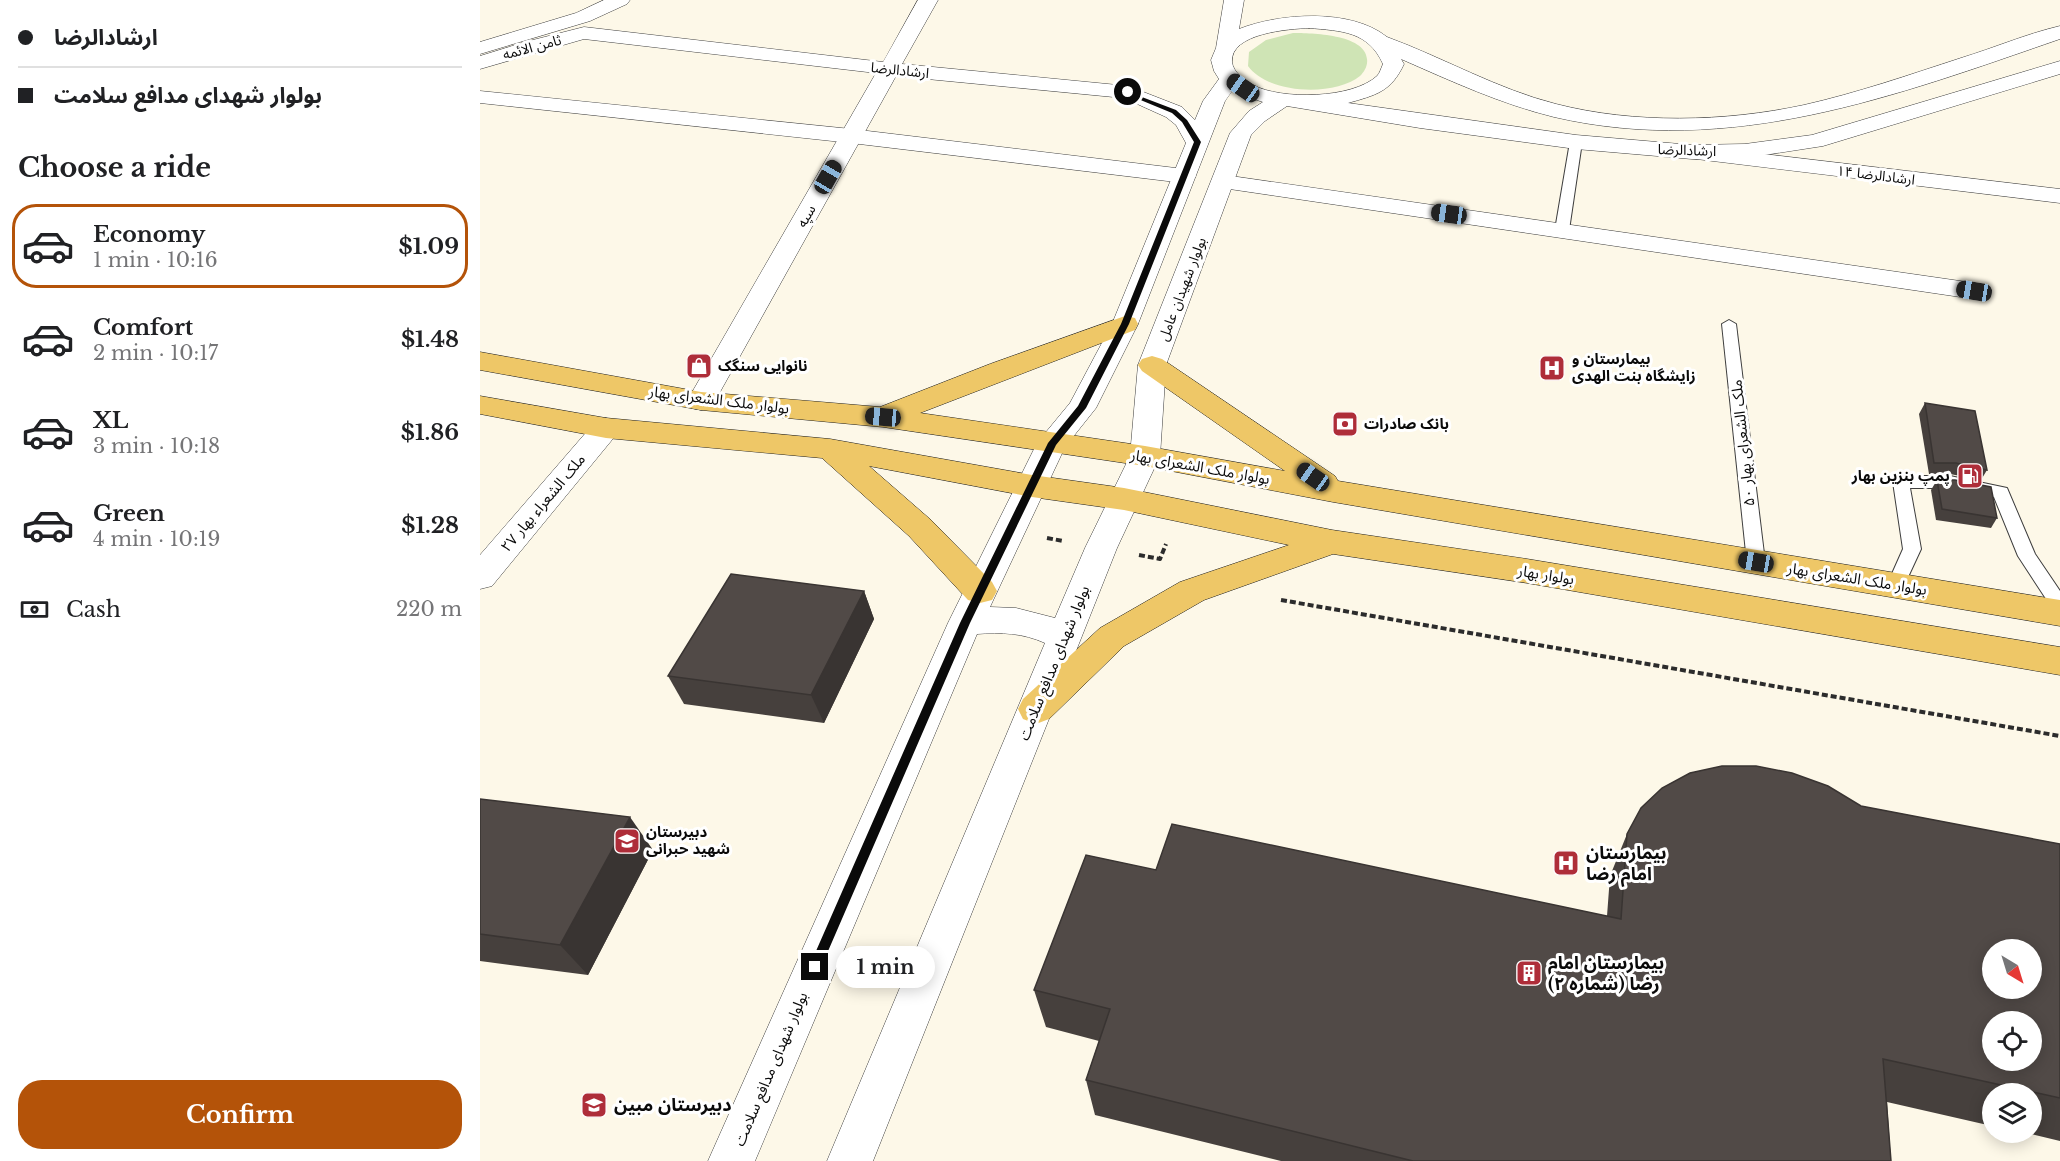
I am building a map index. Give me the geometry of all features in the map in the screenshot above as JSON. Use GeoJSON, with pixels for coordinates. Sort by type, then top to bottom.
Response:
{"type":"FeatureCollection","features":[{"type":"Feature","properties":{"kind":"main road"},"geometry":{"type":"LineString","coordinates":[[883,417],[1000,370],[1125,324]]}},
{"type":"Feature","properties":{"kind":"main road","name":"بولوار ملک الشعرای بهار"},"geometry":{"type":"LineString","coordinates":[[480,361],[701,401],[883,417],[1145,456],[1333,491],[2060,613]]}},
{"type":"Feature","properties":{"kind":"main road"},"geometry":{"type":"LineString","coordinates":[[1152,364],[1333,491]]}},
{"type":"Feature","properties":{"kind":"main road"},"geometry":{"type":"LineString","coordinates":[[480,405],[606,428],[830,449],[1032,486]]}},
{"type":"Feature","properties":{"kind":"main road"},"geometry":{"type":"LineString","coordinates":[[830,449],[920,528],[972,607]]}},
{"type":"Feature","properties":{"kind":"main road","name":"بولوار بهار"},"geometry":{"type":"LineString","coordinates":[[1032,486],[1124,499],[1332,542],[1527,571],[2060,661]]}},
{"type":"Feature","properties":{"kind":"main road"},"geometry":{"type":"LineString","coordinates":[[1036,709],[1112,637],[1192,591],[1332,542]]}},
{"type":"Feature","properties":{"kind":"street"},"geometry":{"type":"LineString","coordinates":[[480,48],[584,25],[620,0]]}},
{"type":"Feature","properties":{"kind":"street","name":"سپه"},"geometry":{"type":"LineString","coordinates":[[701,401],[928,0]]}},
{"type":"Feature","properties":{"kind":"street"},"geometry":{"type":"LineString","coordinates":[[1032,486],[1052,443],[1082,408],[1125,324],[1214,101],[1230,79],[1223,69],[1221,59],[1226,48],[1234,0]]}},
{"type":"Feature","properties":{"kind":"street","name":"ارشادالرضا"},"geometry":{"type":"LineString","coordinates":[[1338,7],[1375,38],[1475,84],[1531,103],[1582,116],[1672,124],[1719,122],[1790,114],[1958,67],[2060,32]]}},
{"type":"Feature","properties":{"kind":"street"},"geometry":{"type":"LineString","coordinates":[[1226,48],[1235,39],[1250,32],[1288,23],[1330,23],[1375,38],[1390,51],[1394,62],[1391,72],[1383,82],[1350,97],[1294,101]]}},
{"type":"Feature","properties":{"kind":"street","name":"ثامن الائمه"},"geometry":{"type":"LineString","coordinates":[[480,63],[532,46],[584,25]]}},
{"type":"Feature","properties":{"kind":"street","name":"ارشادالرضا"},"geometry":{"type":"LineString","coordinates":[[584,25],[891,69],[1128,92],[1174,112],[1185,121],[1197,142]]}},
{"type":"Feature","properties":{"kind":"street","name":"ارشادالرضا"},"geometry":{"type":"LineString","coordinates":[[1230,79],[1243,88],[1294,101],[1420,121],[1576,142],[1692,152],[1745,151],[1815,141],[2020,81],[2060,67]]}},
{"type":"Feature","properties":{"kind":"street"},"geometry":{"type":"LineString","coordinates":[[2020,81],[2060,85]]}},
{"type":"Feature","properties":{"kind":"street"},"geometry":{"type":"LineString","coordinates":[[480,97],[851,136],[1184,176]]}},
{"type":"Feature","properties":{"kind":"street","name":"بولوار شهیدان عامل"},"geometry":{"type":"LineString","coordinates":[[1124,499],[1145,456],[1152,364],[1241,133],[1257,117],[1294,101]]}},
{"type":"Feature","properties":{"kind":"street","name":"ارشادالرضا ۱۴"},"geometry":{"type":"LineString","coordinates":[[1692,152],[2060,196]]}},
{"type":"Feature","properties":{"kind":"street"},"geometry":{"type":"LineString","coordinates":[[1224,182],[1974,291]]}},
{"type":"Feature","properties":{"kind":"street","name":"ملک الشعراء بهار ۲۷"},"geometry":{"type":"LineString","coordinates":[[480,577],[606,428]]}},
{"type":"Feature","properties":{"kind":"street","name":"بولوار شهدای مدافع سلامت"},"geometry":{"type":"LineString","coordinates":[[731,1161],[972,607],[1032,486]]}},
{"type":"Feature","properties":{"kind":"street","name":"بولوار شهدای مدافع سلامت"},"geometry":{"type":"LineString","coordinates":[[850,1161],[1124,499]]}},
{"type":"Feature","properties":{"kind":"street"},"geometry":{"type":"LineString","coordinates":[[972,607],[1007,618],[1028,621],[1065,637]]}},
{"type":"Feature","properties":{"kind":"lane"},"geometry":{"type":"LineString","coordinates":[[1562,230],[1576,142]]}},
{"type":"Feature","properties":{"kind":"lane","name":"ملک الشعرای بهار ۵۰"},"geometry":{"type":"LineString","coordinates":[[1729,324],[1756,562]]}},
{"type":"Feature","properties":{"kind":"lane"},"geometry":{"type":"LineString","coordinates":[[1896,585],[1912,549],[1901,482],[1950,482],[2001,492],[2027,556],[2060,606]]}},
{"type":"Feature","properties":{"kind":"path"},"geometry":{"type":"LineString","coordinates":[[1279,600],[2060,736]]}},
{"type":"Feature","properties":{"kind":"green space"},"geometry":{"type":"Polygon","coordinates":[[[1293,33],[1336,37],[1357,44],[1364,51],[1367,59],[1365,69],[1360,76],[1349,83],[1334,87],[1302,89],[1270,82],[1257,75],[1248,66],[1249,52],[1266,40],[1293,33]]]}},
{"type":"Feature","properties":{"kind":"building"},"geometry":{"type":"Polygon","coordinates":[[[1925,403],[1975,411],[1987,470],[1956,463],[1934,463],[1925,403]]]}},
{"type":"Feature","properties":{"kind":"building"},"geometry":{"type":"Polygon","coordinates":[[[1937,480],[1955,480],[1991,487],[1997,518],[1942,509],[1937,480]]]}},
{"type":"Feature","properties":{"kind":"building"},"geometry":{"type":"Polygon","coordinates":[[[731,574],[864,591],[811,695],[668,676],[731,574]]]}},
{"type":"Feature","properties":{"kind":"building","name":"بیمارستان امام رضا"},"geometry":{"type":"Polygon","coordinates":[[[1722,766],[1756,766],[1792,773],[1828,786],[1861,806],[2060,844],[2060,1098],[2042,1094],[2042,1083],[1992,1083],[1883,1059],[1891,1161],[1413,1161],[1086,1080],[1110,1009],[1034,990],[1086,855],[1156,870],[1172,824],[1621,919],[1627,834],[1641,808],[1662,788],[1690,773],[1722,766]]]}},
{"type":"Feature","properties":{"kind":"building"},"geometry":{"type":"Polygon","coordinates":[[[480,799],[630,817],[560,945],[480,934],[480,799]]]}},
{"type":"Feature","properties":{"kind":"place","name":"نانوایی سنگک"},"geometry":{"type":"Point","coordinates":[699,366]}},
{"type":"Feature","properties":{"kind":"place","name":"بیمارستان و زایشگاه بنت الهدی"},"geometry":{"type":"Point","coordinates":[1552,368]}},
{"type":"Feature","properties":{"kind":"place","name":"بانک صادرات"},"geometry":{"type":"Point","coordinates":[1345,424]}},
{"type":"Feature","properties":{"kind":"place","name":"پمپ بنزین بهار"},"geometry":{"type":"Point","coordinates":[1970,476]}},
{"type":"Feature","properties":{"kind":"place","name":"دبیرستان شهید حبرانی"},"geometry":{"type":"Point","coordinates":[627,841]}},
{"type":"Feature","properties":{"kind":"place","name":"بیمارستان امام رضا"},"geometry":{"type":"Point","coordinates":[1566,863]}},
{"type":"Feature","properties":{"kind":"place","name":"بیمارستان امام رضا (شماره ۲)"},"geometry":{"type":"Point","coordinates":[1529,973]}},
{"type":"Feature","properties":{"kind":"place","name":"دبیرستان مبین"},"geometry":{"type":"Point","coordinates":[594,1105]}},
{"type":"Feature","properties":{"kind":"route"},"geometry":{"type":"LineString","coordinates":[[815,967],[965,623],[1052,443],[1082,408],[1125,324],[1197,142],[1185,121],[1174,112],[1128,92]]}}]}
